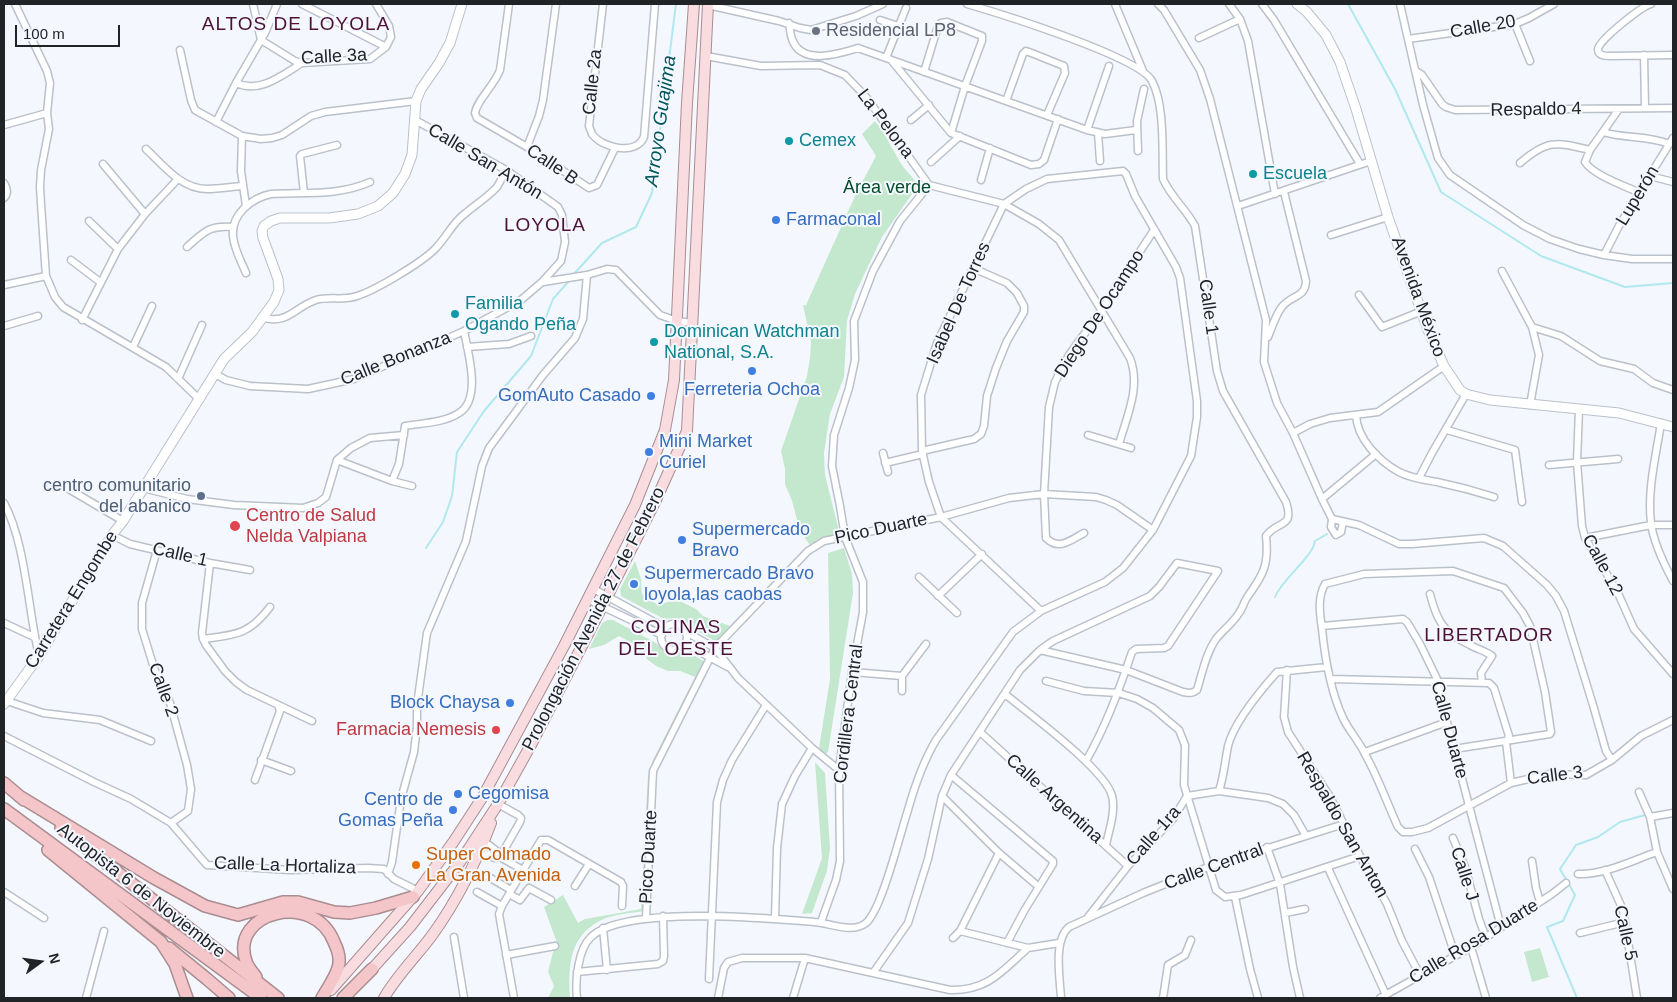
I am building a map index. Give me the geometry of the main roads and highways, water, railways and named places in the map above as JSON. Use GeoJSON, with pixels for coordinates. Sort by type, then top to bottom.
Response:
{"type":"FeatureCollection","features":[{"type":"Feature","properties":{"kind":"highway","name":"Autopista 6 de Noviembre"},"geometry":{"type":"LineString","coordinates":[[4,783],[262,993]]}},
{"type":"Feature","properties":{"kind":"highway"},"geometry":{"type":"LineString","coordinates":[[20,796],[154,878],[205,906],[238,915],[283,902],[298,902],[334,912],[350,912],[376,908],[416,894]]}},
{"type":"Feature","properties":{"kind":"highway","name":"Autopista 6 de Noviembre"},"geometry":{"type":"LineString","coordinates":[[4,809],[262,993],[278,998]]}},
{"type":"Feature","properties":{"kind":"highway"},"geometry":{"type":"LineString","coordinates":[[4,814],[229,998]]}},
{"type":"Feature","properties":{"kind":"highway"},"geometry":{"type":"LineString","coordinates":[[262,993],[246,963],[244,951],[246,938],[253,925],[275,914],[288,911],[303,913],[315,919],[333,937],[338,951],[339,966],[322,998]]}},
{"type":"Feature","properties":{"kind":"highway"},"geometry":{"type":"LineString","coordinates":[[161,942],[175,964],[187,998]]}},
{"type":"Feature","properties":{"kind":"highway"},"geometry":{"type":"LineString","coordinates":[[349,998],[372,969]]}},
{"type":"Feature","properties":{"kind":"highway","name":"Prolongación Avenida 27 de Febrero"},"geometry":{"type":"LineString","coordinates":[[343,998],[372,969]]}},
{"type":"Feature","properties":{"kind":"main road","name":"Prolongación Avenida 27 de Febrero"},"geometry":{"type":"LineString","coordinates":[[322,998],[416,894],[482,798],[535,702],[635,505],[665,430],[674,380],[687,103],[694,4]]}},
{"type":"Feature","properties":{"kind":"main road","name":"Prolongación Avenida 27 de Febrero"},"geometry":{"type":"LineString","coordinates":[[372,969],[427,906],[460,862],[498,804],[532,743],[602,607],[687,431],[708,4]]}},
{"type":"Feature","properties":{"kind":"main road"},"geometry":{"type":"LineString","coordinates":[[687,103],[702,104]]}},
{"type":"Feature","properties":{"kind":"main road"},"geometry":{"type":"LineString","coordinates":[[384,998],[433,934],[452,904],[479,851],[498,804]]}},
{"type":"Feature","properties":{"kind":"waterway","name":"Arroyo Guajima"},"geometry":{"type":"LineString","coordinates":[[573,275],[602,243],[636,227],[652,193],[676,4]]}},
{"type":"Feature","properties":{"kind":"waterway"},"geometry":{"type":"LineString","coordinates":[[1348,4],[1395,89],[1441,192],[1541,256],[1625,287],[1673,283]]}},
{"type":"Feature","properties":{"kind":"waterway","name":"Arroyo Guajima"},"geometry":{"type":"LineString","coordinates":[[426,548],[443,522],[452,496],[457,452],[484,411],[531,356],[553,299],[569,281]]}},
{"type":"Feature","properties":{"kind":"waterway"},"geometry":{"type":"LineString","coordinates":[[1275,597],[1284,583],[1309,554],[1315,541],[1327,534]]}},
{"type":"Feature","properties":{"kind":"waterway"},"geometry":{"type":"LineString","coordinates":[[1577,998],[1547,927],[1563,921],[1575,895],[1560,869],[1576,845],[1598,837],[1620,822],[1645,815]]}},
{"type":"Feature","properties":{"kind":"place","name":"Residencial LP8"},"geometry":{"type":"Point","coordinates":[816,31]}},
{"type":"Feature","properties":{"kind":"place","name":"Cemex"},"geometry":{"type":"Point","coordinates":[789,141]}},
{"type":"Feature","properties":{"kind":"place","name":"Escuela"},"geometry":{"type":"Point","coordinates":[1253,174]}},
{"type":"Feature","properties":{"kind":"place","name":"Farmaconal"},"geometry":{"type":"Point","coordinates":[776,220]}},
{"type":"Feature","properties":{"kind":"place","name":"Familia Ogando Peña"},"geometry":{"type":"Point","coordinates":[455,314]}},
{"type":"Feature","properties":{"kind":"place","name":"Dominican Watchman National, S.A."},"geometry":{"type":"Point","coordinates":[654,342]}},
{"type":"Feature","properties":{"kind":"place","name":"Ferreteria Ochoa"},"geometry":{"type":"Point","coordinates":[752,371]}},
{"type":"Feature","properties":{"kind":"place","name":"GomAuto Casado"},"geometry":{"type":"Point","coordinates":[651,396]}},
{"type":"Feature","properties":{"kind":"place","name":"Mini Market Curiel"},"geometry":{"type":"Point","coordinates":[649,452]}},
{"type":"Feature","properties":{"kind":"place","name":"centro comunitario del abanico"},"geometry":{"type":"Point","coordinates":[201,496]}},
{"type":"Feature","properties":{"kind":"place","name":"Centro de Salud Nelda Valpiana"},"geometry":{"type":"Point","coordinates":[235,526]}},
{"type":"Feature","properties":{"kind":"place","name":"Supermercado Bravo"},"geometry":{"type":"Point","coordinates":[682,540]}},
{"type":"Feature","properties":{"kind":"place","name":"Supermercado Bravo loyola,las caobas"},"geometry":{"type":"Point","coordinates":[634,584]}},
{"type":"Feature","properties":{"kind":"place","name":"Block Chaysa"},"geometry":{"type":"Point","coordinates":[510,703]}},
{"type":"Feature","properties":{"kind":"place","name":"Farmacia Nemesis"},"geometry":{"type":"Point","coordinates":[496,730]}},
{"type":"Feature","properties":{"kind":"place","name":"Cegomisa"},"geometry":{"type":"Point","coordinates":[458,794]}},
{"type":"Feature","properties":{"kind":"place","name":"Centro de Gomas Peña"},"geometry":{"type":"Point","coordinates":[453,810]}},
{"type":"Feature","properties":{"kind":"place","name":"Super Colmado La Gran Avenida"},"geometry":{"type":"Point","coordinates":[416,865]}},
{"type":"Feature","properties":{"kind":"district","name":"ALTOS DE LOYOLA"},"geometry":{"type":"Point","coordinates":[296,25]}},
{"type":"Feature","properties":{"kind":"district","name":"LOYOLA"},"geometry":{"type":"Point","coordinates":[545,226]}},
{"type":"Feature","properties":{"kind":"district","name":"LIBERTADOR"},"geometry":{"type":"Point","coordinates":[1489,636]}},
{"type":"Feature","properties":{"kind":"district","name":"COLINAS DEL OESTE"},"geometry":{"type":"Point","coordinates":[676,639]}},
{"type":"Feature","properties":{"kind":"park label","name":"Área verde"},"geometry":{"type":"Point","coordinates":[887,188]}}]}
